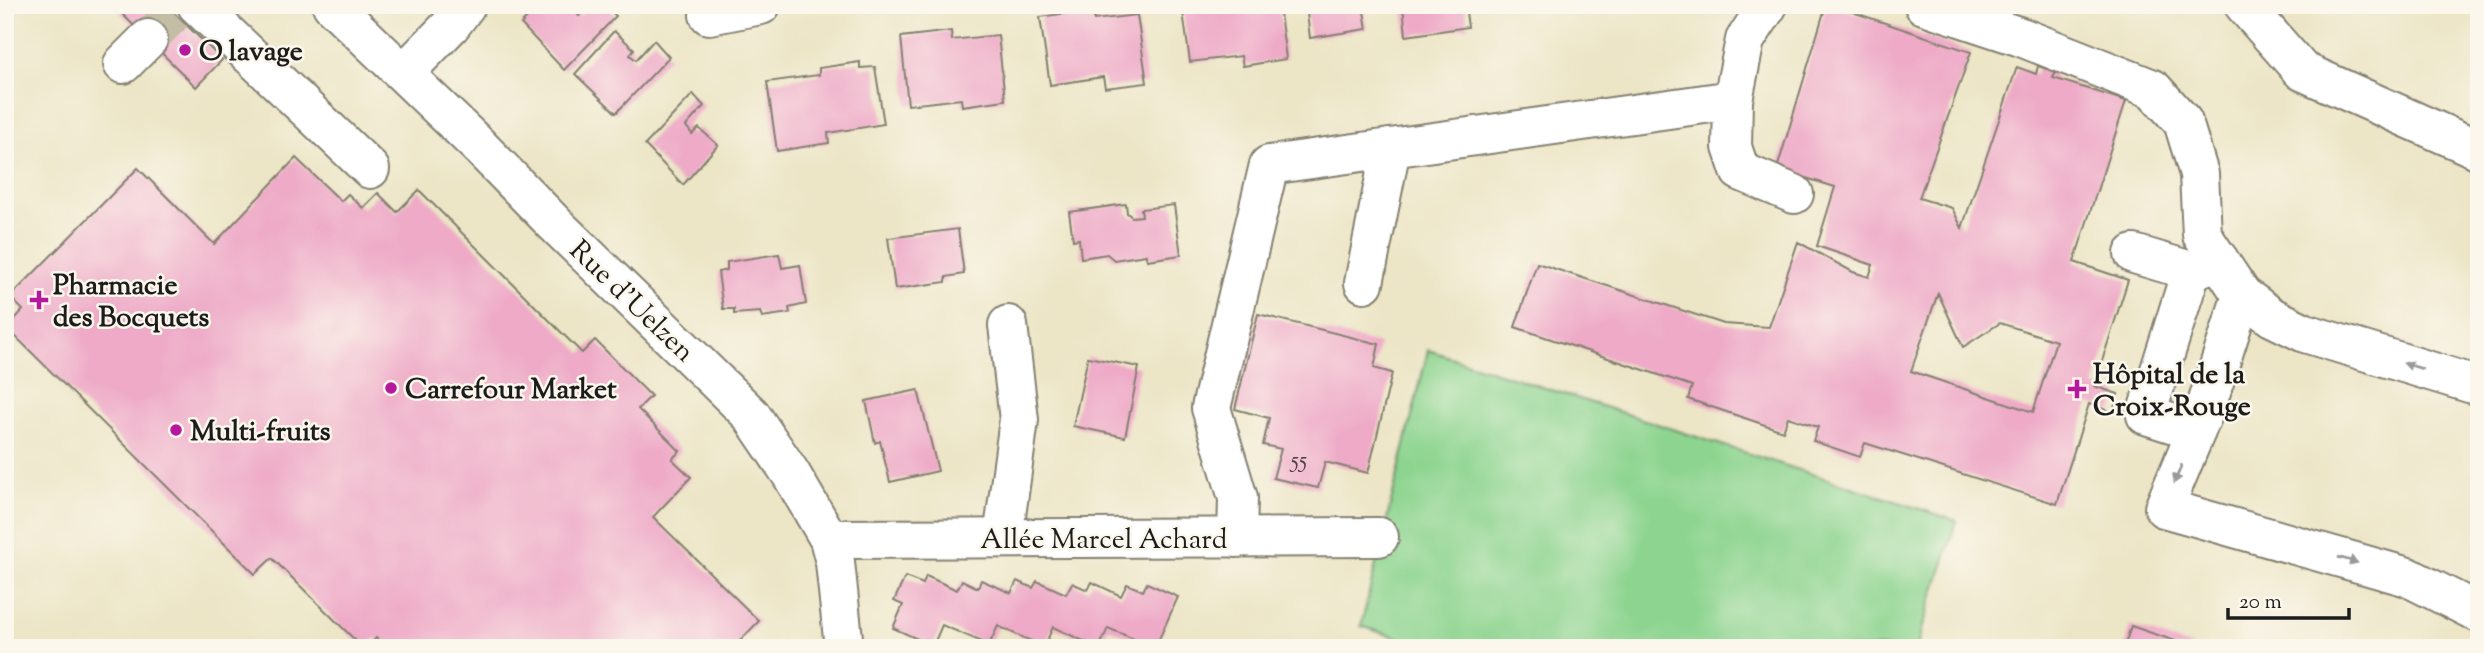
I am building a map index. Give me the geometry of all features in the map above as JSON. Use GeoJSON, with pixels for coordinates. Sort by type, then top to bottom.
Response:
{"type":"FeatureCollection","features":[{"type":"Feature","properties":{"kind":"street","name":"Rue d'Uelzen"},"geometry":{"type":"LineString","coordinates":[[332,5],[751,415],[791,474],[829,539],[835,562],[844,648]]}},
{"type":"Feature","properties":{"kind":"street"},"geometry":{"type":"LineString","coordinates":[[404,73],[452,25],[466,5]]}},
{"type":"Feature","properties":{"kind":"street"},"geometry":{"type":"LineString","coordinates":[[709,15],[761,5]]}},
{"type":"Feature","properties":{"kind":"street"},"geometry":{"type":"LineString","coordinates":[[1768,5],[1745,40],[1733,100],[1732,147],[1740,171],[1794,194]]}},
{"type":"Feature","properties":{"kind":"street"},"geometry":{"type":"LineString","coordinates":[[1924,5],[2021,37],[2153,89],[2183,122],[2200,174],[2205,266],[2146,415],[2196,431]]}},
{"type":"Feature","properties":{"kind":"street"},"geometry":{"type":"LineString","coordinates":[[2245,5],[2302,71],[2479,150]]}},
{"type":"Feature","properties":{"kind":"street"},"geometry":{"type":"LineString","coordinates":[[165,25],[370,169]]}},
{"type":"Feature","properties":{"kind":"street"},"geometry":{"type":"LineString","coordinates":[[1237,538],[1238,498],[1212,408],[1269,165],[1733,100]]}},
{"type":"Feature","properties":{"kind":"street"},"geometry":{"type":"LineString","coordinates":[[1364,283],[1391,148]]}},
{"type":"Feature","properties":{"kind":"street"},"geometry":{"type":"LineString","coordinates":[[2134,254],[2205,266],[2272,317],[2305,333],[2479,386]]}},
{"type":"Feature","properties":{"kind":"street"},"geometry":{"type":"LineString","coordinates":[[2242,295],[2196,431],[2164,508],[2408,577],[2479,613]]}},
{"type":"Feature","properties":{"kind":"street"},"geometry":{"type":"LineString","coordinates":[[1003,538],[1019,420],[1009,325]]}},
{"type":"Feature","properties":{"kind":"street","name":"Allée Marcel Achard"},"geometry":{"type":"LineString","coordinates":[[829,539],[1379,537]]}},
{"type":"Feature","properties":{"kind":"green space"},"geometry":{"type":"Polygon","coordinates":[[[1428,350],[1957,521],[1916,648],[1429,648],[1361,626],[1428,350]]]}},
{"type":"Feature","properties":{"kind":"building","name":"O lavage"},"geometry":{"type":"Polygon","coordinates":[[[113,5],[166,5],[222,60],[196,87],[113,5]]]}},
{"type":"Feature","properties":{"kind":"building"},"geometry":{"type":"Polygon","coordinates":[[[520,5],[575,5],[574,9],[579,16],[590,5],[605,5],[616,16],[564,70],[521,24],[530,15],[520,5]]]}},
{"type":"Feature","properties":{"kind":"building"},"geometry":{"type":"Polygon","coordinates":[[[1182,5],[1279,5],[1286,59],[1243,66],[1241,56],[1190,62],[1182,5]]]}},
{"type":"Feature","properties":{"kind":"building"},"geometry":{"type":"Polygon","coordinates":[[[1306,5],[1363,5],[1367,29],[1310,38],[1306,5]]]}},
{"type":"Feature","properties":{"kind":"building"},"geometry":{"type":"Polygon","coordinates":[[[1403,5],[1465,5],[1468,27],[1406,36],[1403,5]]]}},
{"type":"Feature","properties":{"kind":"building"},"geometry":{"type":"Polygon","coordinates":[[[1826,5],[1971,52],[1919,198],[1952,208],[1962,228],[2017,67],[2036,74],[2038,66],[2056,72],[2053,78],[2126,101],[2074,262],[2128,280],[2094,386],[2118,394],[2113,412],[2089,404],[2057,504],[1865,443],[1860,457],[1813,441],[1818,427],[1788,417],[1783,431],[1688,399],[1692,386],[1515,327],[1537,263],[1724,324],[1769,327],[1798,242],[1853,272],[1869,277],[1873,265],[1817,246],[1835,187],[1777,169],[1826,5]],[[1938,293],[1911,371],[2033,412],[2056,341],[2000,323],[1963,347],[1938,293]]]}},
{"type":"Feature","properties":{"kind":"building"},"geometry":{"type":"Polygon","coordinates":[[[1094,9],[1094,20],[1137,15],[1147,83],[1105,88],[1103,77],[1050,85],[1040,17],[1094,9]]]}},
{"type":"Feature","properties":{"kind":"building"},"geometry":{"type":"Polygon","coordinates":[[[614,31],[634,49],[630,55],[636,60],[654,40],[669,57],[616,113],[575,74],[614,31]]]}},
{"type":"Feature","properties":{"kind":"building"},"geometry":{"type":"Polygon","coordinates":[[[951,31],[952,40],[998,35],[1005,100],[962,106],[961,99],[908,105],[901,37],[951,31]]]}},
{"type":"Feature","properties":{"kind":"building"},"geometry":{"type":"Polygon","coordinates":[[[860,62],[860,68],[875,67],[884,124],[828,133],[829,143],[777,151],[767,82],[819,75],[819,68],[860,62]]]}},
{"type":"Feature","properties":{"kind":"building"},"geometry":{"type":"Polygon","coordinates":[[[693,94],[704,106],[686,126],[692,134],[699,128],[718,145],[683,185],[645,145],[693,94]]]}},
{"type":"Feature","properties":{"kind":"building","name":"Carrefour Market"},"geometry":{"type":"Polygon","coordinates":[[[296,158],[341,201],[348,194],[363,208],[378,193],[397,212],[419,190],[582,353],[595,340],[651,396],[638,409],[680,451],[672,459],[691,477],[653,517],[759,621],[733,648],[386,648],[376,638],[367,648],[363,648],[272,558],[255,574],[7,328],[23,310],[10,297],[138,168],[214,244],[296,158]]]}},
{"type":"Feature","properties":{"kind":"building"},"geometry":{"type":"Polygon","coordinates":[[[1126,204],[1127,213],[1132,217],[1142,216],[1141,209],[1174,205],[1181,255],[1147,260],[1146,255],[1114,260],[1107,254],[1081,258],[1079,239],[1073,240],[1069,212],[1126,204]]]}},
{"type":"Feature","properties":{"kind":"building"},"geometry":{"type":"Polygon","coordinates":[[[958,229],[964,274],[946,277],[946,282],[895,289],[888,238],[958,229]]]}},
{"type":"Feature","properties":{"kind":"building"},"geometry":{"type":"Polygon","coordinates":[[[779,254],[782,268],[800,265],[806,304],[789,308],[790,313],[762,317],[760,312],[734,314],[734,309],[723,309],[718,272],[727,270],[727,262],[779,254]]]}},
{"type":"Feature","properties":{"kind":"building"},"geometry":{"type":"Polygon","coordinates":[[[1258,314],[1379,344],[1374,368],[1392,373],[1368,473],[1325,462],[1318,488],[1273,478],[1281,449],[1263,445],[1269,418],[1235,409],[1258,314]]]}},
{"type":"Feature","properties":{"kind":"building"},"geometry":{"type":"Polygon","coordinates":[[[1088,357],[1139,367],[1125,437],[1073,426],[1088,357]]]}},
{"type":"Feature","properties":{"kind":"building"},"geometry":{"type":"Polygon","coordinates":[[[918,390],[938,471],[890,482],[880,441],[875,443],[866,401],[918,390]]]}},
{"type":"Feature","properties":{"kind":"building"},"geometry":{"type":"Polygon","coordinates":[[[926,576],[957,590],[962,580],[978,588],[981,580],[1011,593],[1017,581],[1033,588],[1037,581],[1066,594],[1072,583],[1088,590],[1092,582],[1121,596],[1127,584],[1143,591],[1147,583],[1178,597],[1155,648],[1108,628],[1099,648],[1053,627],[1044,647],[998,626],[989,645],[942,625],[933,646],[893,628],[903,605],[894,601],[905,577],[923,584],[926,576]]]}},
{"type":"Feature","properties":{"kind":"building"},"geometry":{"type":"Polygon","coordinates":[[[2131,626],[2193,647],[2193,648],[2124,648],[2131,626]]]}},
{"type":"Feature","properties":{"kind":"tunnel"},"geometry":{"type":"LineString","coordinates":[[148,39],[174,13]]}},
{"type":"Feature","properties":{"kind":"place","name":"O lavage"},"geometry":{"type":"Point","coordinates":[185,50]}},
{"type":"Feature","properties":{"kind":"place","name":"Pharmacie des Bocquets"},"geometry":{"type":"Point","coordinates":[39,300]}},
{"type":"Feature","properties":{"kind":"place","name":"Carrefour Market"},"geometry":{"type":"Point","coordinates":[391,388]}},
{"type":"Feature","properties":{"kind":"place","name":"Hôpital de la Croix-Rouge"},"geometry":{"type":"Point","coordinates":[2077,389]}},
{"type":"Feature","properties":{"kind":"place","name":"Multi-fruits"},"geometry":{"type":"Point","coordinates":[176,430]}}]}
